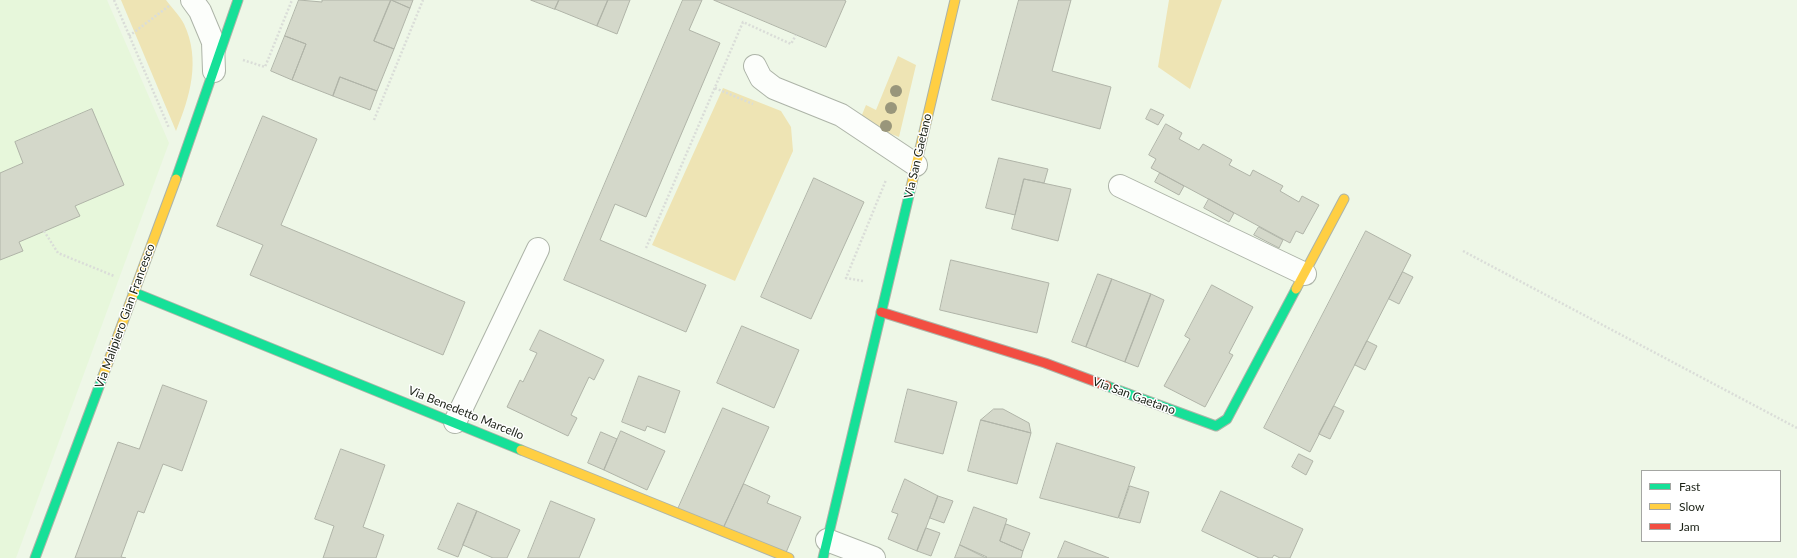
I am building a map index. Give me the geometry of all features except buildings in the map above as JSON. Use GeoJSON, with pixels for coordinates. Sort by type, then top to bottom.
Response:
{"type":"FeatureCollection","features":[{"type":"Feature","properties":{"kind":"street","name":"Via Malipiero Gian Francesco"},"geometry":{"type":"LineString","coordinates":[[35,558],[183,161],[214,74],[238,0]]}},
{"type":"Feature","properties":{"kind":"street","name":"Via San Gaetano"},"geometry":{"type":"LineString","coordinates":[[825,549],[955,0]]}},
{"type":"Feature","properties":{"kind":"street","name":"Via Malipiero Gian Francesco"},"geometry":{"type":"LineString","coordinates":[[181,2],[200,11],[213,42],[214,74]]}},
{"type":"Feature","properties":{"kind":"street"},"geometry":{"type":"LineString","coordinates":[[755,66],[761,78],[774,88],[841,115],[869,132],[916,165]]}},
{"type":"Feature","properties":{"kind":"street"},"geometry":{"type":"LineString","coordinates":[[1120,186],[1306,274]]}},
{"type":"Feature","properties":{"kind":"street","name":"Via San Gaetano"},"geometry":{"type":"LineString","coordinates":[[882,312],[1045,363],[1216,426],[1227,419],[1306,274],[1344,199]]}},
{"type":"Feature","properties":{"kind":"street"},"geometry":{"type":"LineString","coordinates":[[455,422],[538,249]]}},
{"type":"Feature","properties":{"kind":"street","name":"Via Benedetto Marcello"},"geometry":{"type":"LineString","coordinates":[[133,292],[789,558]]}},
{"type":"Feature","properties":{"kind":"street"},"geometry":{"type":"LineString","coordinates":[[825,549],[874,558]]}},
{"type":"Feature","properties":{"kind":"path"},"geometry":{"type":"LineString","coordinates":[[114,0],[183,161]]}},
{"type":"Feature","properties":{"kind":"path"},"geometry":{"type":"LineString","coordinates":[[237,58],[265,67],[292,0]]}},
{"type":"Feature","properties":{"kind":"path"},"geometry":{"type":"LineString","coordinates":[[374,120],[423,0]]}},
{"type":"Feature","properties":{"kind":"path"},"geometry":{"type":"LineString","coordinates":[[129,36],[181,2]]}},
{"type":"Feature","properties":{"kind":"path"},"geometry":{"type":"LineString","coordinates":[[646,248],[743,22],[791,44],[796,35]]}},
{"type":"Feature","properties":{"kind":"path"},"geometry":{"type":"LineString","coordinates":[[866,282],[846,278],[888,174]]}},
{"type":"Feature","properties":{"kind":"path"},"geometry":{"type":"LineString","coordinates":[[44,231],[58,253],[119,278]]}},
{"type":"Feature","properties":{"kind":"path"},"geometry":{"type":"LineString","coordinates":[[1462,251],[1797,428]]}},
{"type":"Feature","properties":{"kind":"shaded area"},"geometry":{"type":"Polygon","coordinates":[[[0,0],[107,0],[169,143],[16,558],[0,558],[0,0]]]}},
{"type":"Feature","properties":{"kind":"shaded area"},"geometry":{"type":"Polygon","coordinates":[[[121,0],[166,0],[184,24],[192,51],[193,65],[192,78],[186,105],[176,131],[121,0]]]}},
{"type":"Feature","properties":{"kind":"shaded area"},"geometry":{"type":"Polygon","coordinates":[[[1169,0],[1222,0],[1190,89],[1158,67],[1169,0]]]}},
{"type":"Feature","properties":{"kind":"shaded area"},"geometry":{"type":"Polygon","coordinates":[[[898,56],[916,65],[899,137],[859,122],[866,105],[876,110],[898,56]]]}},
{"type":"Feature","properties":{"kind":"shaded area"},"geometry":{"type":"Polygon","coordinates":[[[723,88],[781,111],[791,127],[793,151],[735,281],[652,245],[723,88]]]}},
{"type":"Feature","properties":{"kind":"traffic: fast"},"geometry":{"type":"LineString","coordinates":[[176,179],[238,0]]}},
{"type":"Feature","properties":{"kind":"traffic: fast"},"geometry":{"type":"LineString","coordinates":[[823,558],[911,187]]}},
{"type":"Feature","properties":{"kind":"traffic: fast"},"geometry":{"type":"LineString","coordinates":[[1107,386],[1216,426],[1227,419],[1296,289]]}},
{"type":"Feature","properties":{"kind":"traffic: fast"},"geometry":{"type":"LineString","coordinates":[[133,292],[521,450]]}},
{"type":"Feature","properties":{"kind":"traffic: fast"},"geometry":{"type":"LineString","coordinates":[[35,558],[103,376]]}},
{"type":"Feature","properties":{"kind":"traffic: slow"},"geometry":{"type":"LineString","coordinates":[[911,187],[955,0]]}},
{"type":"Feature","properties":{"kind":"traffic: slow"},"geometry":{"type":"LineString","coordinates":[[103,376],[176,179]]}},
{"type":"Feature","properties":{"kind":"traffic: slow"},"geometry":{"type":"LineString","coordinates":[[1296,289],[1344,199]]}},
{"type":"Feature","properties":{"kind":"traffic: slow"},"geometry":{"type":"LineString","coordinates":[[521,450],[789,558]]}},
{"type":"Feature","properties":{"kind":"traffic: jam"},"geometry":{"type":"LineString","coordinates":[[881,312],[1045,363],[1107,386]]}}]}
